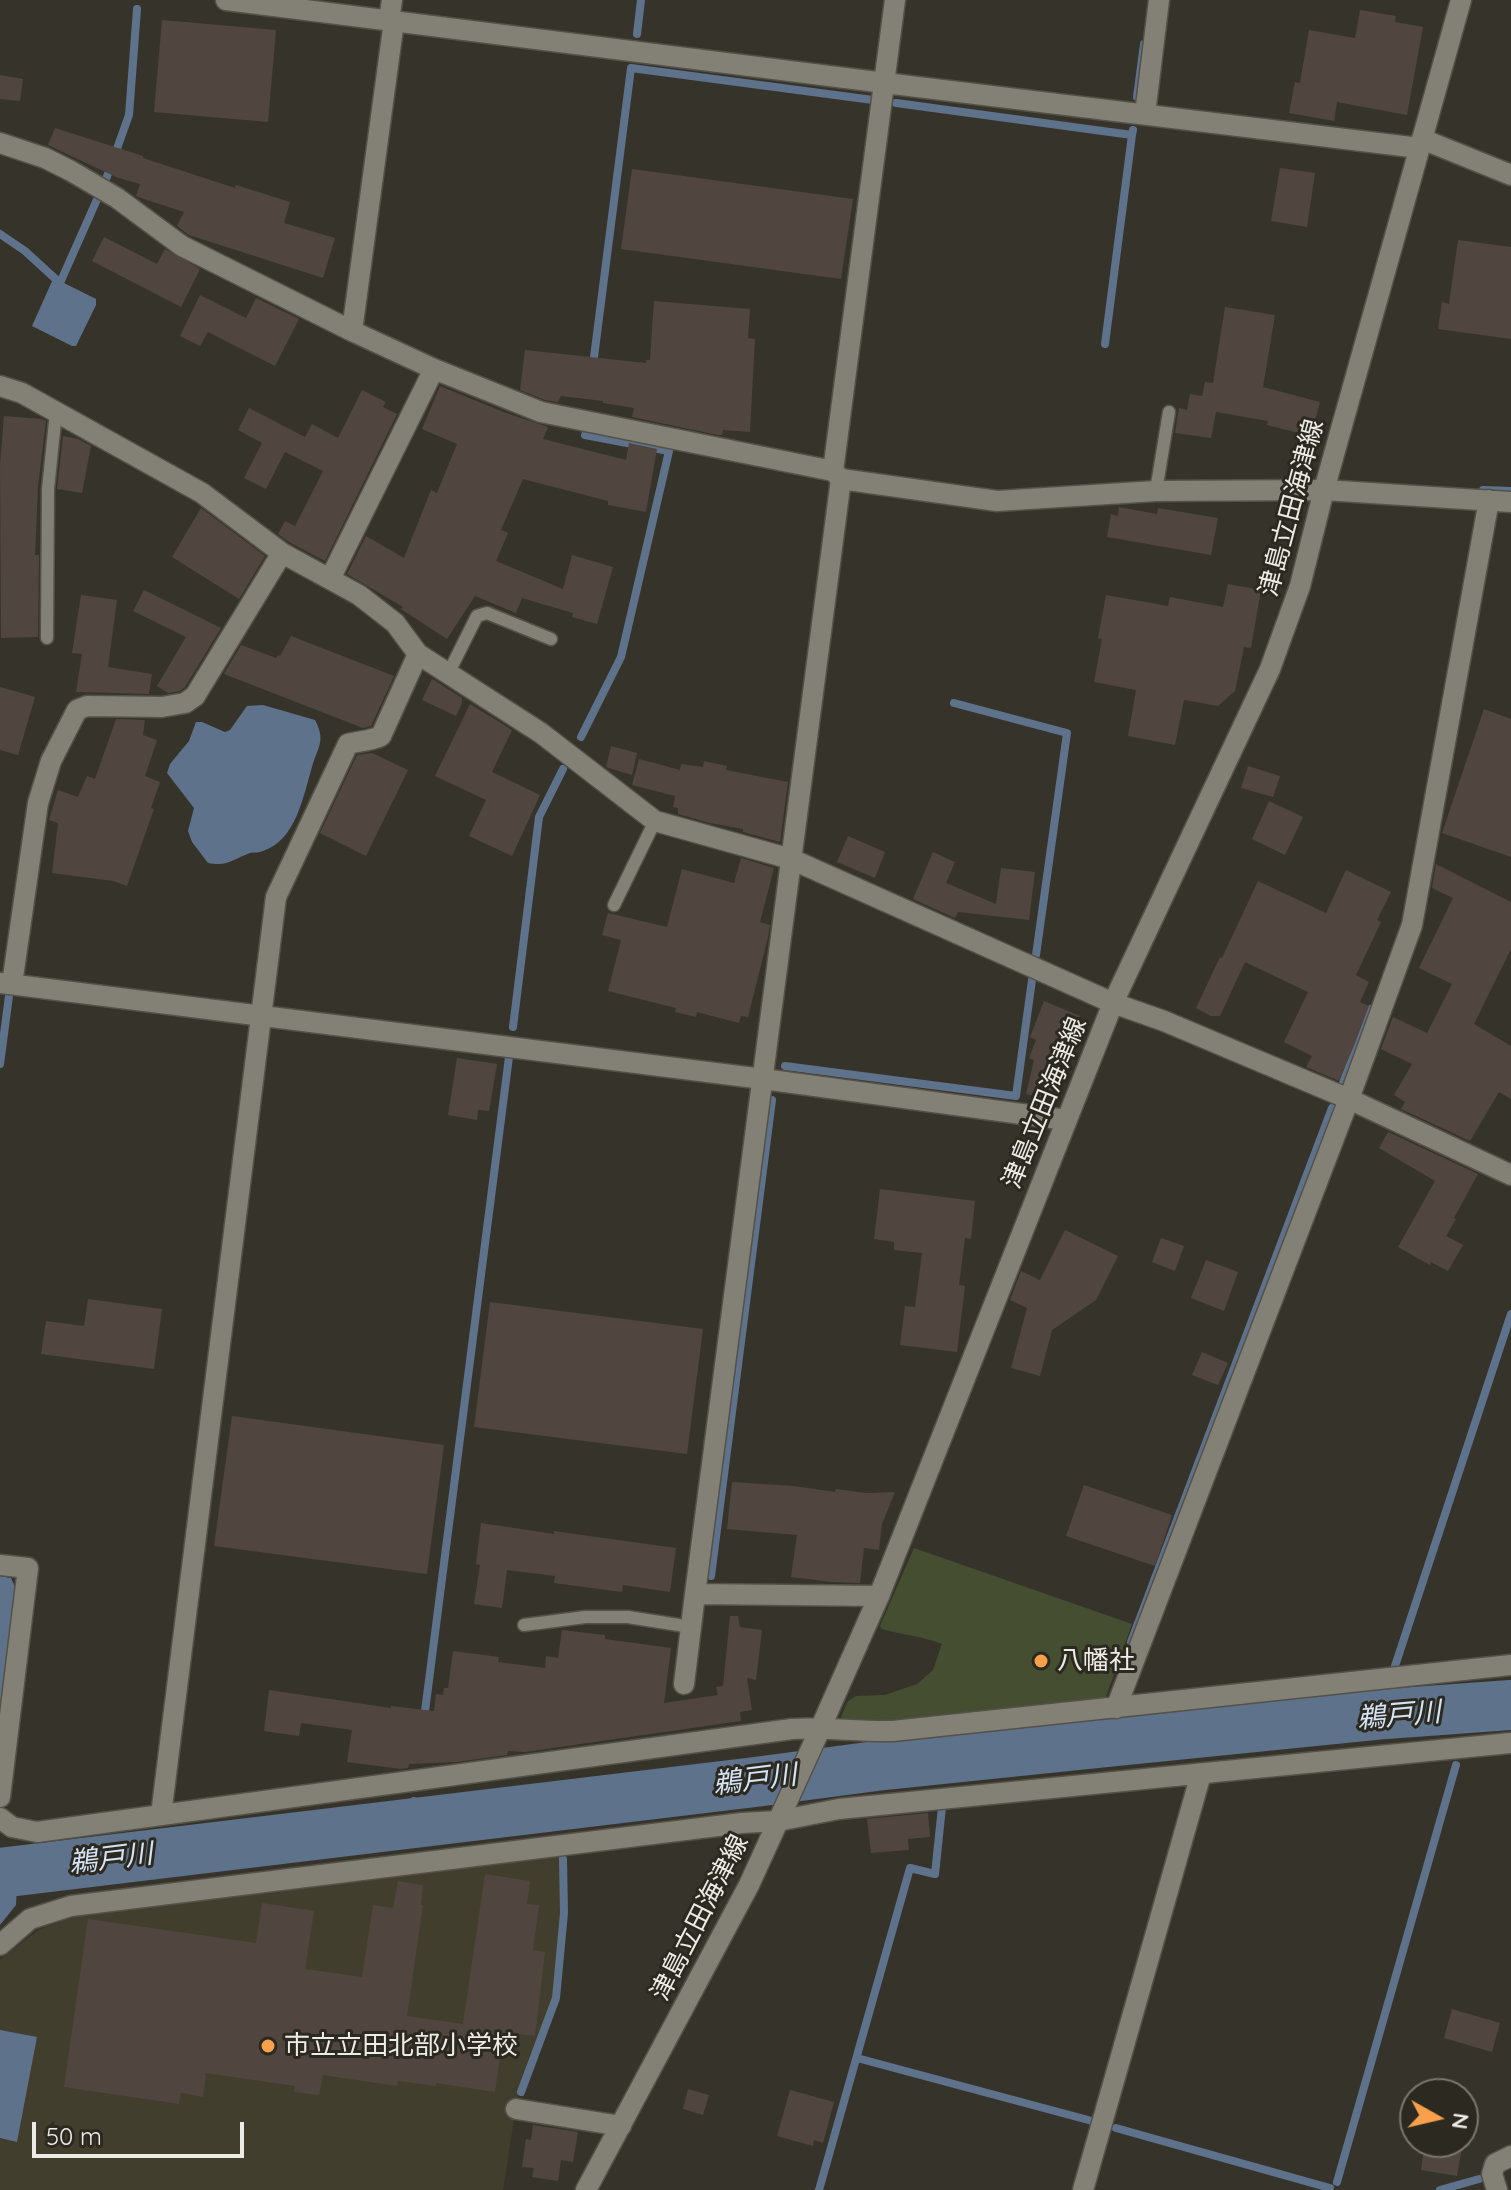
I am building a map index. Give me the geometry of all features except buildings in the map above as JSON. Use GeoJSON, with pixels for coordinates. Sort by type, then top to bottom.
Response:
{"type":"FeatureCollection","features":[{"type":"Feature","properties":{"kind":"street"},"geometry":{"type":"LineString","coordinates":[[226,0],[885,83],[1421,144],[1511,175]]}},
{"type":"Feature","properties":{"kind":"street"},"geometry":{"type":"LineString","coordinates":[[352,331],[392,21],[392,0]]}},
{"type":"Feature","properties":{"kind":"street"},"geometry":{"type":"LineString","coordinates":[[684,1684],[791,859],[895,0]]}},
{"type":"Feature","properties":{"kind":"street"},"geometry":{"type":"LineString","coordinates":[[1145,114],[1159,0]]}},
{"type":"Feature","properties":{"kind":"street","name":"津島立田海津線"},"geometry":{"type":"LineString","coordinates":[[586,2190],[749,1885],[818,1733],[879,1596],[1113,1003],[1270,669],[1300,586],[1461,0]]}},
{"type":"Feature","properties":{"kind":"street"},"geometry":{"type":"LineString","coordinates":[[0,143],[45,158],[71,171],[117,198],[182,246],[352,331],[434,369],[541,412],[837,475],[997,501],[1156,491],[1324,490],[1511,502]]}},
{"type":"Feature","properties":{"kind":"street"},"geometry":{"type":"LineString","coordinates":[[330,579],[434,369]]}},
{"type":"Feature","properties":{"kind":"street"},"geometry":{"type":"LineString","coordinates":[[0,386],[22,393],[202,493],[282,553],[359,595],[395,623],[418,654],[541,733],[655,821],[791,859],[1113,1003],[1164,1021],[1349,1099],[1511,1175]]}},
{"type":"Feature","properties":{"kind":"street"},"geometry":{"type":"LineString","coordinates":[[1116,1708],[1349,1099],[1412,925],[1489,500]]}},
{"type":"Feature","properties":{"kind":"street"},"geometry":{"type":"LineString","coordinates":[[282,553],[195,696],[185,703],[162,707],[87,706],[77,710],[51,761],[38,803],[6,983],[1066,1120]]}},
{"type":"Feature","properties":{"kind":"street"},"geometry":{"type":"LineString","coordinates":[[161,1815],[276,897],[348,744],[381,736],[418,654]]}},
{"type":"Feature","properties":{"kind":"street"},"geometry":{"type":"LineString","coordinates":[[0,1565],[28,1568],[0,1797]]}},
{"type":"Feature","properties":{"kind":"street"},"geometry":{"type":"LineString","coordinates":[[695,1594],[879,1596]]}},
{"type":"Feature","properties":{"kind":"street"},"geometry":{"type":"LineString","coordinates":[[0,1818],[12,1827],[37,1832],[761,1733],[893,1731],[1511,1665]]}},
{"type":"Feature","properties":{"kind":"street"},"geometry":{"type":"LineString","coordinates":[[0,1945],[30,1919],[71,1906],[778,1821],[839,1809],[1511,1743]]}},
{"type":"Feature","properties":{"kind":"street"},"geometry":{"type":"LineString","coordinates":[[1083,2190],[1201,1774]]}},
{"type":"Feature","properties":{"kind":"street"},"geometry":{"type":"LineString","coordinates":[[516,2109],[621,2126]]}},
{"type":"Feature","properties":{"kind":"street"},"geometry":{"type":"LineString","coordinates":[[1497,2190],[1492,2174],[1495,2164],[1511,2156]]}},
{"type":"Feature","properties":{"kind":"lane"},"geometry":{"type":"LineString","coordinates":[[47,638],[48,489],[56,412]]}},
{"type":"Feature","properties":{"kind":"lane"},"geometry":{"type":"LineString","coordinates":[[1156,491],[1169,412]]}},
{"type":"Feature","properties":{"kind":"lane"},"geometry":{"type":"LineString","coordinates":[[448,674],[477,616],[487,613],[551,639]]}},
{"type":"Feature","properties":{"kind":"lane"},"geometry":{"type":"LineString","coordinates":[[614,905],[655,821]]}},
{"type":"Feature","properties":{"kind":"lane"},"geometry":{"type":"LineString","coordinates":[[524,1625],[585,1617],[628,1617],[691,1627]]}},
{"type":"Feature","properties":{"kind":"shaded area","name":"市立立田北部小学校"},"geometry":{"type":"Polygon","coordinates":[[[560,1856],[562,1914],[553,1998],[518,2094],[503,2190],[0,2190],[0,1960],[40,1929],[85,1913],[560,1856]]]}},
{"type":"Feature","properties":{"kind":"green space"},"geometry":{"type":"Polygon","coordinates":[[[914,1548],[1132,1624],[1104,1702],[891,1726],[845,1722],[841,1717],[848,1701],[856,1696],[885,1695],[917,1684],[933,1670],[942,1644],[880,1626],[914,1548]]]}},
{"type":"Feature","properties":{"kind":"water"},"geometry":{"type":"Polygon","coordinates":[[[53,279],[96,299],[76,346],[32,326],[53,279]]]}},
{"type":"Feature","properties":{"kind":"water"},"geometry":{"type":"Polygon","coordinates":[[[263,705],[315,720],[318,727],[320,744],[301,804],[291,827],[274,845],[226,863],[208,863],[192,842],[188,831],[194,808],[167,773],[170,764],[189,741],[196,722],[225,732],[230,730],[247,706],[263,705]]]}},
{"type":"Feature","properties":{"kind":"water"},"geometry":{"type":"Polygon","coordinates":[[[0,1576],[11,1578],[15,1587],[0,1721],[0,1576]]]}},
{"type":"Feature","properties":{"kind":"water"},"geometry":{"type":"Polygon","coordinates":[[[19,1851],[16,1905],[0,1925],[0,1852],[19,1851]]]}},
{"type":"Feature","properties":{"kind":"water"},"geometry":{"type":"Polygon","coordinates":[[[0,2030],[37,2037],[17,2142],[0,2138],[0,2030]]]}},
{"type":"Feature","properties":{"kind":"waterway"},"geometry":{"type":"LineString","coordinates":[[637,34],[641,0]]}},
{"type":"Feature","properties":{"kind":"waterway"},"geometry":{"type":"LineString","coordinates":[[105,182],[129,115],[137,9]]}},
{"type":"Feature","properties":{"kind":"waterway"},"geometry":{"type":"LineString","coordinates":[[1137,97],[1144,44]]}},
{"type":"Feature","properties":{"kind":"waterway"},"geometry":{"type":"LineString","coordinates":[[593,365],[631,68],[873,100]]}},
{"type":"Feature","properties":{"kind":"waterway"},"geometry":{"type":"LineString","coordinates":[[896,103],[1132,135],[1133,130]]}},
{"type":"Feature","properties":{"kind":"waterway"},"geometry":{"type":"LineString","coordinates":[[1105,344],[1132,135]]}},
{"type":"Feature","properties":{"kind":"waterway"},"geometry":{"type":"LineString","coordinates":[[0,234],[25,251],[60,283],[99,195]]}},
{"type":"Feature","properties":{"kind":"waterway"},"geometry":{"type":"LineString","coordinates":[[581,737],[621,657],[669,451],[585,435]]}},
{"type":"Feature","properties":{"kind":"waterway"},"geometry":{"type":"LineString","coordinates":[[1482,495],[1483,490],[1511,491]]}},
{"type":"Feature","properties":{"kind":"waterway"},"geometry":{"type":"LineString","coordinates":[[954,703],[1067,733],[1036,955]]}},
{"type":"Feature","properties":{"kind":"waterway"},"geometry":{"type":"LineString","coordinates":[[513,1027],[539,817],[563,769]]}},
{"type":"Feature","properties":{"kind":"waterway"},"geometry":{"type":"LineString","coordinates":[[785,1066],[1016,1096],[1032,980]]}},
{"type":"Feature","properties":{"kind":"waterway"},"geometry":{"type":"LineString","coordinates":[[0,1064],[9,996]]}},
{"type":"Feature","properties":{"kind":"waterway"},"geometry":{"type":"LineString","coordinates":[[1343,1083],[1371,1009]]}},
{"type":"Feature","properties":{"kind":"waterway"},"geometry":{"type":"LineString","coordinates":[[424,1719],[509,1057]]}},
{"type":"Feature","properties":{"kind":"waterway"},"geometry":{"type":"LineString","coordinates":[[711,1576],[772,1100]]}},
{"type":"Feature","properties":{"kind":"waterway"},"geometry":{"type":"LineString","coordinates":[[1131,1642],[1332,1108]]}},
{"type":"Feature","properties":{"kind":"waterway"},"geometry":{"type":"LineString","coordinates":[[1395,1666],[1511,1314]]}},
{"type":"Feature","properties":{"kind":"waterway"},"geometry":{"type":"LineString","coordinates":[[1386,1714],[1387,1703]]}},
{"type":"Feature","properties":{"kind":"waterway","name":"鵜戸川"},"geometry":{"type":"LineString","coordinates":[[0,1873],[876,1766],[1386,1714],[1511,1705]]}},
{"type":"Feature","properties":{"kind":"waterway"},"geometry":{"type":"LineString","coordinates":[[1108,1742],[1109,1719]]}},
{"type":"Feature","properties":{"kind":"waterway"},"geometry":{"type":"LineString","coordinates":[[1337,2182],[1456,1765]]}},
{"type":"Feature","properties":{"kind":"waterway"},"geometry":{"type":"LineString","coordinates":[[411,1824],[414,1801]]}},
{"type":"Feature","properties":{"kind":"waterway"},"geometry":{"type":"LineString","coordinates":[[819,2190],[910,1868],[935,1874],[942,1807]]}},
{"type":"Feature","properties":{"kind":"waterway"},"geometry":{"type":"LineString","coordinates":[[521,2092],[556,1998],[564,1913],[563,1859]]}},
{"type":"Feature","properties":{"kind":"waterway"},"geometry":{"type":"LineString","coordinates":[[857,2058],[1092,2121]]}},
{"type":"Feature","properties":{"kind":"waterway"},"geometry":{"type":"LineString","coordinates":[[1116,2128],[1330,2188]]}},
{"type":"Feature","properties":{"kind":"waterway"},"geometry":{"type":"LineString","coordinates":[[1440,2190],[1479,2179]]}},
{"type":"Feature","properties":{"kind":"place","name":"八幡社"},"geometry":{"type":"Point","coordinates":[1041,1661]}},
{"type":"Feature","properties":{"kind":"place","name":"市立立田北部小学校"},"geometry":{"type":"Point","coordinates":[268,2046]}}]}
